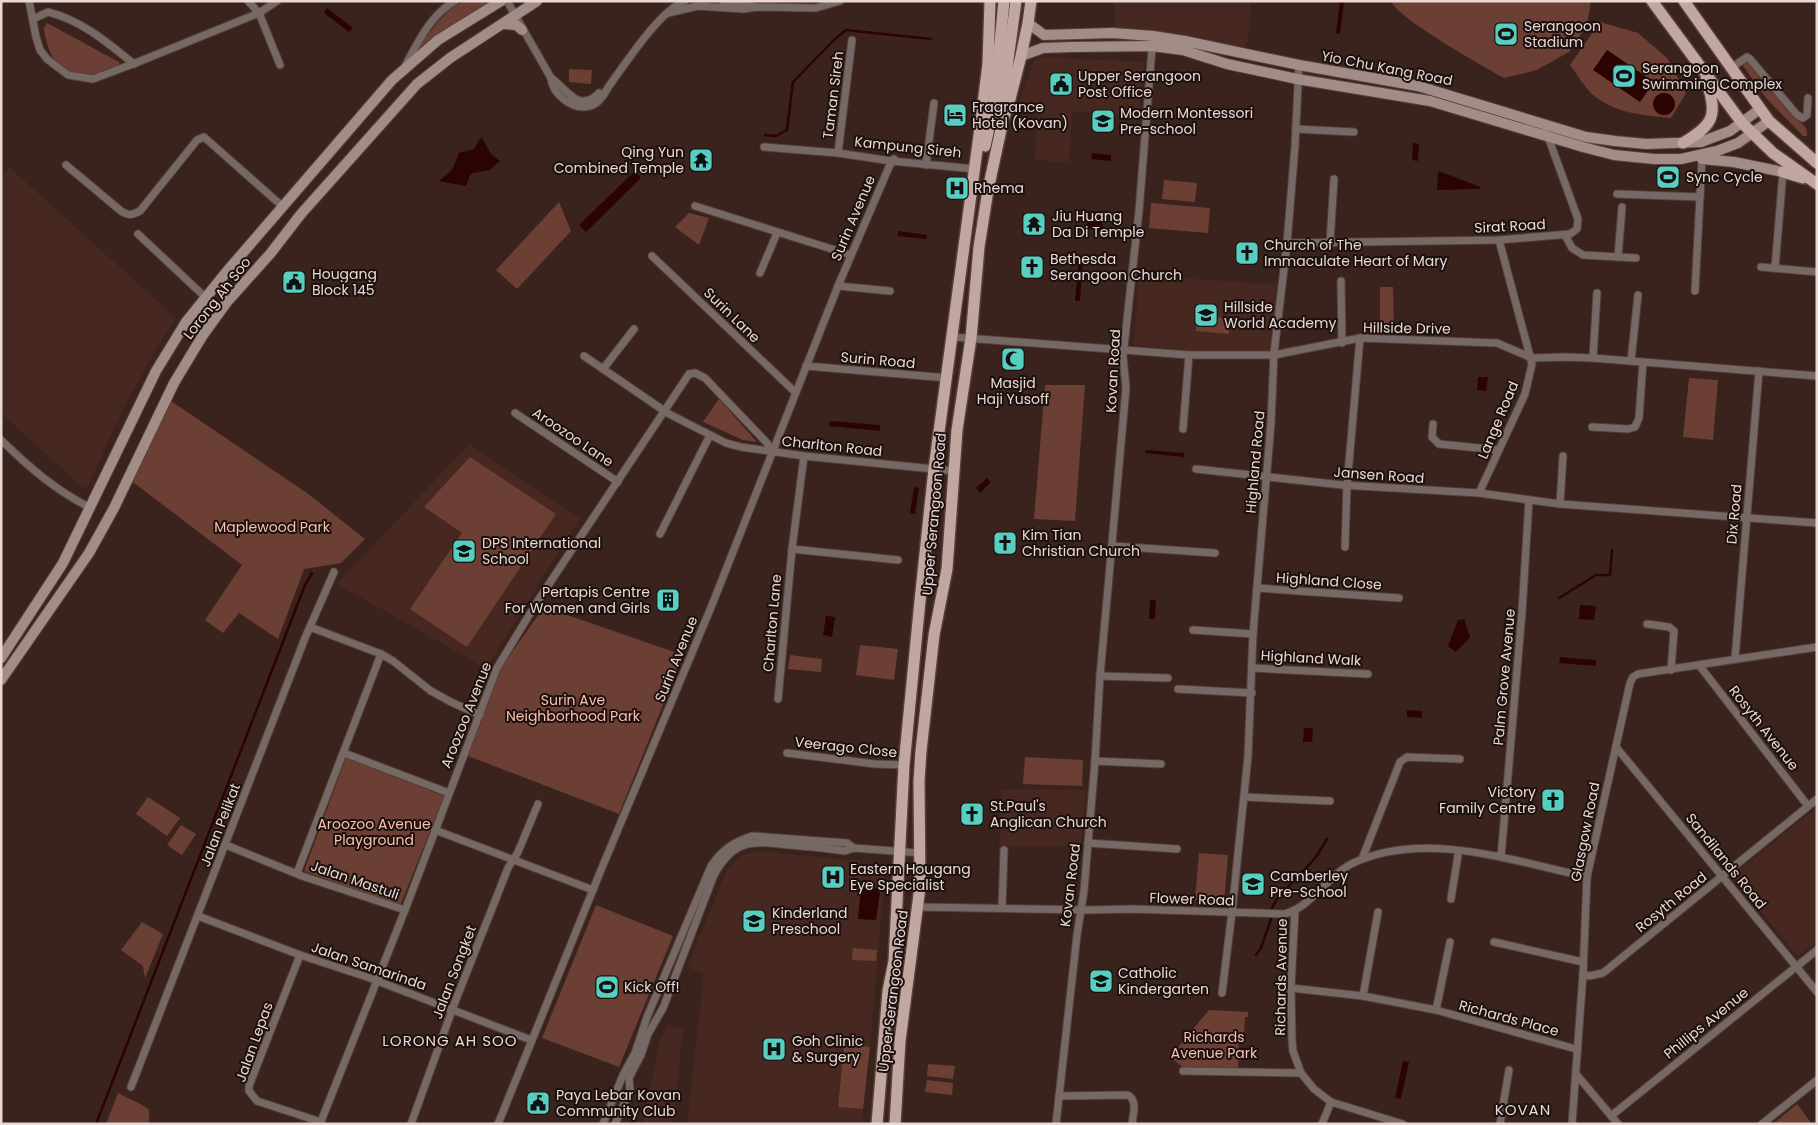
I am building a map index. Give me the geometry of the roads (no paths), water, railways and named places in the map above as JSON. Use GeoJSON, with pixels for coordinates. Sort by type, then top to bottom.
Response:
{"type":"FeatureCollection","features":[{"type":"Feature","properties":{"kind":"main road","name":"Lorong Ah Soo"},"geometry":{"type":"LineString","coordinates":[[1,658],[64,563],[156,371],[186,322],[205,297],[392,80],[438,40],[501,1]]}},
{"type":"Feature","properties":{"kind":"main road","name":"Lorong Ah Soo"},"geometry":{"type":"LineString","coordinates":[[1,680],[89,553],[105,526],[170,389],[203,335],[228,302],[270,254],[301,214],[417,84],[450,58],[537,1]]}},
{"type":"Feature","properties":{"kind":"main road","name":"Upper Serangoon Road"},"geometry":{"type":"LineString","coordinates":[[877,1124],[888,991],[894,961],[904,765],[934,469],[948,378],[988,64],[990,1]]}},
{"type":"Feature","properties":{"kind":"main road"},"geometry":{"type":"LineString","coordinates":[[969,210],[994,104],[1004,1]]}},
{"type":"Feature","properties":{"kind":"main road"},"geometry":{"type":"LineString","coordinates":[[1003,120],[1002,102],[1016,1]]}},
{"type":"Feature","properties":{"kind":"main road","name":"Upper Serangoon Road"},"geometry":{"type":"LineString","coordinates":[[895,1124],[900,1040],[918,907],[921,751],[934,635],[947,569],[957,430],[970,338],[980,237],[1003,120],[1021,56],[1031,1]]}},
{"type":"Feature","properties":{"kind":"main road"},"geometry":{"type":"LineString","coordinates":[[1652,1],[1742,124],[1773,153],[1813,182]]}},
{"type":"Feature","properties":{"kind":"main road"},"geometry":{"type":"LineString","coordinates":[[1684,1],[1769,121],[1817,162]]}},
{"type":"Feature","properties":{"kind":"main road"},"geometry":{"type":"LineString","coordinates":[[1028,23],[1044,35],[1038,39],[1038,45],[1043,48]]}},
{"type":"Feature","properties":{"kind":"main road"},"geometry":{"type":"LineString","coordinates":[[503,24],[516,25],[522,30]]}},
{"type":"Feature","properties":{"kind":"main road","name":"Yio Chu Kang Road"},"geometry":{"type":"LineString","coordinates":[[1044,35],[1112,33],[1153,41],[1227,64],[1298,79],[1430,101],[1548,138],[1614,155],[1654,159],[1681,159],[1718,151],[1738,143],[1769,121]]}},
{"type":"Feature","properties":{"kind":"main road","name":"Yio Chu Kang Road"},"geometry":{"type":"LineString","coordinates":[[1021,56],[1043,48],[1153,41],[1185,41],[1299,65],[1418,86],[1586,137],[1646,144],[1691,143],[1710,140],[1742,124],[1760,109]]}},
{"type":"Feature","properties":{"kind":"main road"},"geometry":{"type":"LineString","coordinates":[[1684,143],[1702,131],[1711,118],[1712,100],[1703,71]]}},
{"type":"Feature","properties":{"kind":"main road"},"geometry":{"type":"LineString","coordinates":[[1628,156],[1630,142]]}},
{"type":"Feature","properties":{"kind":"main road"},"geometry":{"type":"LineString","coordinates":[[1681,159],[1734,162],[1783,172],[1813,182]]}},
{"type":"Feature","properties":{"kind":"main road"},"geometry":{"type":"LineString","coordinates":[[50,584],[49,592],[52,596],[57,596],[64,591]]}},
{"type":"Feature","properties":{"kind":"street"},"geometry":{"type":"LineString","coordinates":[[248,1],[259,13],[280,64]]}},
{"type":"Feature","properties":{"kind":"street"},"geometry":{"type":"LineString","coordinates":[[31,3],[40,50],[47,59],[68,75],[93,79],[259,13],[277,1]]}},
{"type":"Feature","properties":{"kind":"street","name":"Lorong Ah Soo"},"geometry":{"type":"LineString","coordinates":[[399,74],[426,28],[448,4],[455,1]]}},
{"type":"Feature","properties":{"kind":"street"},"geometry":{"type":"LineString","coordinates":[[507,1],[514,17],[551,78],[572,98],[587,101],[609,86],[668,12],[676,4],[685,1]]}},
{"type":"Feature","properties":{"kind":"street"},"geometry":{"type":"LineString","coordinates":[[723,1],[745,3],[756,8]]}},
{"type":"Feature","properties":{"kind":"street"},"geometry":{"type":"LineString","coordinates":[[668,12],[698,6],[744,9],[816,8],[840,1]]}},
{"type":"Feature","properties":{"kind":"street"},"geometry":{"type":"LineString","coordinates":[[33,18],[48,12],[60,15],[79,24],[107,42],[134,64]]}},
{"type":"Feature","properties":{"kind":"street","name":"Taman Sireh"},"geometry":{"type":"LineString","coordinates":[[838,153],[852,40]]}},
{"type":"Feature","properties":{"kind":"street","name":"Kovan Road"},"geometry":{"type":"LineString","coordinates":[[1056,1124],[1088,843],[1100,676],[1126,388],[1124,352],[1139,211],[1153,41]]}},
{"type":"Feature","properties":{"kind":"street"},"geometry":{"type":"LineString","coordinates":[[1732,68],[1747,57],[1750,59],[1797,116],[1803,118],[1807,115],[1808,98]]}},
{"type":"Feature","properties":{"kind":"street","name":"Highland Road"},"geometry":{"type":"LineString","coordinates":[[1222,994],[1244,797],[1274,356],[1287,243],[1299,65]]}},
{"type":"Feature","properties":{"kind":"street"},"geometry":{"type":"LineString","coordinates":[[926,163],[934,103]]}},
{"type":"Feature","properties":{"kind":"street","name":"Sirat Road"},"geometry":{"type":"LineString","coordinates":[[1287,243],[1499,240],[1570,234],[1577,229],[1578,219],[1543,123]]}},
{"type":"Feature","properties":{"kind":"street"},"geometry":{"type":"LineString","coordinates":[[1296,128],[1354,132]]}},
{"type":"Feature","properties":{"kind":"street"},"geometry":{"type":"LineString","coordinates":[[66,165],[121,211],[127,215],[133,215],[140,211],[197,140],[204,137],[282,206]]}},
{"type":"Feature","properties":{"kind":"street","name":"Kampung Sireh"},"geometry":{"type":"LineString","coordinates":[[764,147],[841,152],[893,160],[975,168]]}},
{"type":"Feature","properties":{"kind":"street"},"geometry":{"type":"LineString","coordinates":[[1696,291],[1702,159]]}},
{"type":"Feature","properties":{"kind":"street","name":"Surin Avenue"},"geometry":{"type":"LineString","coordinates":[[498,1124],[630,799],[712,605],[838,286],[893,160]]}},
{"type":"Feature","properties":{"kind":"street"},"geometry":{"type":"LineString","coordinates":[[1775,268],[1783,172]]}},
{"type":"Feature","properties":{"kind":"street"},"geometry":{"type":"LineString","coordinates":[[1330,242],[1334,179]]}},
{"type":"Feature","properties":{"kind":"street"},"geometry":{"type":"LineString","coordinates":[[1617,194],[1700,197]]}},
{"type":"Feature","properties":{"kind":"street"},"geometry":{"type":"LineString","coordinates":[[695,206],[851,255]]}},
{"type":"Feature","properties":{"kind":"street"},"geometry":{"type":"LineString","coordinates":[[1618,257],[1622,207]]}},
{"type":"Feature","properties":{"kind":"street"},"geometry":{"type":"LineString","coordinates":[[760,273],[777,233]]}},
{"type":"Feature","properties":{"kind":"street"},"geometry":{"type":"LineString","coordinates":[[138,234],[205,297]]}},
{"type":"Feature","properties":{"kind":"street"},"geometry":{"type":"LineString","coordinates":[[1565,235],[1572,248],[1588,256],[1636,258]]}},
{"type":"Feature","properties":{"kind":"street","name":"Lange Road"},"geometry":{"type":"LineString","coordinates":[[1479,493],[1525,394],[1532,364],[1532,358],[1499,240]]}},
{"type":"Feature","properties":{"kind":"street","name":"Surin Lane"},"geometry":{"type":"LineString","coordinates":[[652,256],[795,392]]}},
{"type":"Feature","properties":{"kind":"street"},"geometry":{"type":"LineString","coordinates":[[1761,267],[1817,272]]}},
{"type":"Feature","properties":{"kind":"street"},"geometry":{"type":"LineString","coordinates":[[1341,281],[1342,343]]}},
{"type":"Feature","properties":{"kind":"street"},"geometry":{"type":"LineString","coordinates":[[838,286],[890,292]]}},
{"type":"Feature","properties":{"kind":"street"},"geometry":{"type":"LineString","coordinates":[[1593,358],[1597,293]]}},
{"type":"Feature","properties":{"kind":"street"},"geometry":{"type":"LineString","coordinates":[[1631,361],[1638,295]]}},
{"type":"Feature","properties":{"kind":"street"},"geometry":{"type":"LineString","coordinates":[[603,369],[634,328]]}},
{"type":"Feature","properties":{"kind":"street","name":"Hillside Drive"},"geometry":{"type":"LineString","coordinates":[[953,336],[1124,352],[1189,356],[1274,356],[1360,338],[1497,343],[1532,358],[1593,358],[1817,376]]}},
{"type":"Feature","properties":{"kind":"street"},"geometry":{"type":"LineString","coordinates":[[1345,547],[1347,485],[1360,338]]}},
{"type":"Feature","properties":{"kind":"street","name":"Charlton Road"},"geometry":{"type":"LineString","coordinates":[[584,356],[665,411],[726,443],[804,456],[954,471]]}},
{"type":"Feature","properties":{"kind":"street"},"geometry":{"type":"LineString","coordinates":[[1183,429],[1189,356]]}},
{"type":"Feature","properties":{"kind":"street"},"geometry":{"type":"LineString","coordinates":[[1592,428],[1628,429],[1635,427],[1640,418],[1643,362]]}},
{"type":"Feature","properties":{"kind":"street","name":"Surin Road"},"geometry":{"type":"LineString","coordinates":[[806,366],[948,378]]}},
{"type":"Feature","properties":{"kind":"street","name":"Dix Road"},"geometry":{"type":"LineString","coordinates":[[1736,659],[1759,371]]}},
{"type":"Feature","properties":{"kind":"street","name":"Aroozoo Avenue"},"geometry":{"type":"LineString","coordinates":[[321,1123],[405,910],[497,668],[537,602],[689,374],[699,374],[711,384],[768,443],[772,452]]}},
{"type":"Feature","properties":{"kind":"street","name":"Aroozoo Lane"},"geometry":{"type":"LineString","coordinates":[[515,413],[618,482]]}},
{"type":"Feature","properties":{"kind":"street"},"geometry":{"type":"LineString","coordinates":[[1433,424],[1432,438],[1439,444],[1499,450]]}},
{"type":"Feature","properties":{"kind":"street"},"geometry":{"type":"LineString","coordinates":[[660,534],[710,435]]}},
{"type":"Feature","properties":{"kind":"street"},"geometry":{"type":"LineString","coordinates":[[1,440],[45,480],[66,495],[91,508]]}},
{"type":"Feature","properties":{"kind":"street","name":"Charlton Lane"},"geometry":{"type":"LineString","coordinates":[[778,698],[792,549],[804,456]]}},
{"type":"Feature","properties":{"kind":"street"},"geometry":{"type":"LineString","coordinates":[[1560,504],[1563,456]]}},
{"type":"Feature","properties":{"kind":"street","name":"Jansen Road"},"geometry":{"type":"LineString","coordinates":[[1196,469],[1266,478],[1347,485],[1479,493],[1560,504],[1817,523]]}},
{"type":"Feature","properties":{"kind":"street","name":"Palm Grove Avenue"},"geometry":{"type":"LineString","coordinates":[[1501,857],[1522,612],[1529,500]]}},
{"type":"Feature","properties":{"kind":"street"},"geometry":{"type":"LineString","coordinates":[[1113,546],[1215,553]]}},
{"type":"Feature","properties":{"kind":"street"},"geometry":{"type":"LineString","coordinates":[[792,549],[898,560]]}},
{"type":"Feature","properties":{"kind":"street","name":"Jalan Pelikat"},"geometry":{"type":"LineString","coordinates":[[131,1087],[310,627],[334,572]]}},
{"type":"Feature","properties":{"kind":"street","name":"Highland Close"},"geometry":{"type":"LineString","coordinates":[[1257,588],[1400,598]]}},
{"type":"Feature","properties":{"kind":"street"},"geometry":{"type":"LineString","coordinates":[[1647,624],[1669,627],[1674,631],[1671,670]]}},
{"type":"Feature","properties":{"kind":"street"},"geometry":{"type":"LineString","coordinates":[[310,627],[381,654],[432,691],[480,715]]}},
{"type":"Feature","properties":{"kind":"street"},"geometry":{"type":"LineString","coordinates":[[1193,630],[1254,634]]}},
{"type":"Feature","properties":{"kind":"street","name":"Glasgow Road"},"geometry":{"type":"LineString","coordinates":[[1572,1124],[1576,1049],[1584,962],[1587,877],[1630,683],[1633,677],[1638,674],[1817,647]]}},
{"type":"Feature","properties":{"kind":"street","name":"Jalan Mastuli"},"geometry":{"type":"LineString","coordinates":[[297,873],[381,654]]}},
{"type":"Feature","properties":{"kind":"street","name":"Rosyth Avenue"},"geometry":{"type":"LineString","coordinates":[[1699,666],[1808,806]]}},
{"type":"Feature","properties":{"kind":"street","name":"Highland Walk"},"geometry":{"type":"LineString","coordinates":[[1253,668],[1368,674]]}},
{"type":"Feature","properties":{"kind":"street"},"geometry":{"type":"LineString","coordinates":[[1100,676],[1168,678]]}},
{"type":"Feature","properties":{"kind":"street"},"geometry":{"type":"LineString","coordinates":[[1178,689],[1252,693]]}},
{"type":"Feature","properties":{"kind":"street","name":"Sandilands Road"},"geometry":{"type":"LineString","coordinates":[[1616,747],[1817,992]]}},
{"type":"Feature","properties":{"kind":"street"},"geometry":{"type":"LineString","coordinates":[[344,753],[449,793]]}},
{"type":"Feature","properties":{"kind":"street","name":"Veerago Close"},"geometry":{"type":"LineString","coordinates":[[786,753],[875,764],[904,765]]}},
{"type":"Feature","properties":{"kind":"street"},"geometry":{"type":"LineString","coordinates":[[1362,859],[1400,762],[1407,757],[1460,759]]}},
{"type":"Feature","properties":{"kind":"street"},"geometry":{"type":"LineString","coordinates":[[1095,761],[1161,764]]}},
{"type":"Feature","properties":{"kind":"street"},"geometry":{"type":"LineString","coordinates":[[1244,797],[1330,801]]}},
{"type":"Feature","properties":{"kind":"street","name":"Rosyth Road"},"geometry":{"type":"LineString","coordinates":[[1583,974],[1589,976],[1603,973],[1817,800]]}},
{"type":"Feature","properties":{"kind":"street","name":"Jalan Songket"},"geometry":{"type":"LineString","coordinates":[[411,1124],[452,1009],[508,868],[538,804]]}},
{"type":"Feature","properties":{"kind":"street"},"geometry":{"type":"LineString","coordinates":[[435,830],[593,890]]}},
{"type":"Feature","properties":{"kind":"street"},"geometry":{"type":"LineString","coordinates":[[603,1124],[623,1075],[635,1053],[647,1017],[711,866],[717,857],[727,847],[737,841],[752,836],[847,843],[854,848]]}},
{"type":"Feature","properties":{"kind":"street"},"geometry":{"type":"LineString","coordinates":[[615,1124],[630,1090],[629,1078],[641,1055],[648,1034],[663,1008],[720,864],[728,855],[740,847],[758,842],[845,851],[854,848],[920,853]]}},
{"type":"Feature","properties":{"kind":"street"},"geometry":{"type":"LineString","coordinates":[[1088,843],[1177,849]]}},
{"type":"Feature","properties":{"kind":"street","name":"Jalan Mastuli"},"geometry":{"type":"LineString","coordinates":[[226,845],[297,873],[405,910]]}},
{"type":"Feature","properties":{"kind":"street"},"geometry":{"type":"LineString","coordinates":[[1295,910],[1304,904],[1335,874],[1362,859],[1416,847],[1501,857],[1587,877]]}},
{"type":"Feature","properties":{"kind":"street"},"geometry":{"type":"LineString","coordinates":[[1002,908],[1004,850]]}},
{"type":"Feature","properties":{"kind":"street"},"geometry":{"type":"LineString","coordinates":[[1451,900],[1458,855]]}},
{"type":"Feature","properties":{"kind":"street","name":"Flower Road"},"geometry":{"type":"LineString","coordinates":[[918,907],[1132,909],[1278,914],[1295,910]]}},
{"type":"Feature","properties":{"kind":"street","name":"Richards Avenue"},"geometry":{"type":"LineString","coordinates":[[1295,910],[1291,988],[1293,1051],[1301,1073],[1314,1090],[1331,1102],[1404,1124]]}},
{"type":"Feature","properties":{"kind":"street"},"geometry":{"type":"LineString","coordinates":[[1363,996],[1378,912]]}},
{"type":"Feature","properties":{"kind":"street","name":"Jalan Samarinda"},"geometry":{"type":"LineString","coordinates":[[198,916],[300,955],[377,980],[531,1040]]}},
{"type":"Feature","properties":{"kind":"street"},"geometry":{"type":"LineString","coordinates":[[1436,1010],[1450,942]]}},
{"type":"Feature","properties":{"kind":"street"},"geometry":{"type":"LineString","coordinates":[[1494,942],[1584,962]]}},
{"type":"Feature","properties":{"kind":"street","name":"Phillips Avenue"},"geometry":{"type":"LineString","coordinates":[[1611,1116],[1817,950]]}},
{"type":"Feature","properties":{"kind":"street","name":"Jalan Lepas"},"geometry":{"type":"LineString","coordinates":[[300,955],[249,1086],[249,1091],[257,1101],[321,1123]]}},
{"type":"Feature","properties":{"kind":"street","name":"Richards Place"},"geometry":{"type":"LineString","coordinates":[[1291,988],[1363,996],[1436,1010],[1576,1049]]}},
{"type":"Feature","properties":{"kind":"street"},"geometry":{"type":"LineString","coordinates":[[1500,1124],[1509,1070]]}},
{"type":"Feature","properties":{"kind":"street"},"geometry":{"type":"LineString","coordinates":[[1183,1071],[1301,1073]]}},
{"type":"Feature","properties":{"kind":"street"},"geometry":{"type":"LineString","coordinates":[[1576,1074],[1618,1124]]}},
{"type":"Feature","properties":{"kind":"street"},"geometry":{"type":"LineString","coordinates":[[1762,1124],[1817,1080]]}},
{"type":"Feature","properties":{"kind":"street"},"geometry":{"type":"LineString","coordinates":[[1060,1096],[1126,1095],[1132,1098],[1134,1103],[1132,1124]]}},
{"type":"Feature","properties":{"kind":"street"},"geometry":{"type":"LineString","coordinates":[[1322,1124],[1331,1102]]}},
{"type":"Feature","properties":{"kind":"waterway"},"geometry":{"type":"LineString","coordinates":[[765,135],[776,136],[787,130],[793,82],[846,30],[931,39]]}},
{"type":"Feature","properties":{"kind":"waterway"},"geometry":{"type":"LineString","coordinates":[[1559,598],[1596,575],[1610,575],[1612,550]]}},
{"type":"Feature","properties":{"kind":"waterway"},"geometry":{"type":"LineString","coordinates":[[96,1124],[305,585],[312,573]]}},
{"type":"Feature","properties":{"kind":"waterway"},"geometry":{"type":"LineString","coordinates":[[1272,908],[1277,899],[1316,857],[1327,839]]}},
{"type":"Feature","properties":{"kind":"waterway"},"geometry":{"type":"LineString","coordinates":[[1256,955],[1261,948],[1271,919]]}},
{"type":"Feature","properties":{"kind":"place","name":"Serangoon Stadium"},"geometry":{"type":"Point","coordinates":[1506,34]}},
{"type":"Feature","properties":{"kind":"place","name":"Serangoon Swimming Complex"},"geometry":{"type":"Point","coordinates":[1624,76]}},
{"type":"Feature","properties":{"kind":"place","name":"Upper Serangoon Post Office"},"geometry":{"type":"Point","coordinates":[1061,84]}},
{"type":"Feature","properties":{"kind":"place","name":"Fragrance Hotel (Kovan)"},"geometry":{"type":"Point","coordinates":[955,115]}},
{"type":"Feature","properties":{"kind":"place","name":"Modern Montessori Pre-school"},"geometry":{"type":"Point","coordinates":[1103,121]}},
{"type":"Feature","properties":{"kind":"place","name":"Qing Yun Combined Temple"},"geometry":{"type":"Point","coordinates":[701,160]}},
{"type":"Feature","properties":{"kind":"place","name":"Sync Cycle"},"geometry":{"type":"Point","coordinates":[1668,177]}},
{"type":"Feature","properties":{"kind":"place","name":"Rhema"},"geometry":{"type":"Point","coordinates":[957,188]}},
{"type":"Feature","properties":{"kind":"place","name":"Jiu Huang Da Di Temple"},"geometry":{"type":"Point","coordinates":[1034,224]}},
{"type":"Feature","properties":{"kind":"place","name":"Church of The Immaculate Heart of Mary"},"geometry":{"type":"Point","coordinates":[1247,253]}},
{"type":"Feature","properties":{"kind":"place","name":"Bethesda Serangoon Church"},"geometry":{"type":"Point","coordinates":[1032,267]}},
{"type":"Feature","properties":{"kind":"place","name":"Hougang Block 145"},"geometry":{"type":"Point","coordinates":[294,282]}},
{"type":"Feature","properties":{"kind":"place","name":"Hillside World Academy"},"geometry":{"type":"Point","coordinates":[1206,315]}},
{"type":"Feature","properties":{"kind":"place","name":"Masjid Haji Yusoff"},"geometry":{"type":"Point","coordinates":[1013,359]}},
{"type":"Feature","properties":{"kind":"place","name":"Kim Tian Christian Church"},"geometry":{"type":"Point","coordinates":[1005,543]}},
{"type":"Feature","properties":{"kind":"place","name":"DPS International School"},"geometry":{"type":"Point","coordinates":[464,551]}},
{"type":"Feature","properties":{"kind":"place","name":"Pertapis Centre For Women and Girls"},"geometry":{"type":"Point","coordinates":[668,600]}},
{"type":"Feature","properties":{"kind":"place","name":"Victory Family Centre"},"geometry":{"type":"Point","coordinates":[1553,800]}},
{"type":"Feature","properties":{"kind":"place","name":"St.Paul's Anglican Church"},"geometry":{"type":"Point","coordinates":[972,814]}},
{"type":"Feature","properties":{"kind":"place","name":"Eastern Hougang Eye Specialist"},"geometry":{"type":"Point","coordinates":[833,877]}},
{"type":"Feature","properties":{"kind":"place","name":"Camberley Pre-School"},"geometry":{"type":"Point","coordinates":[1253,884]}},
{"type":"Feature","properties":{"kind":"place","name":"Kinderland Preschool"},"geometry":{"type":"Point","coordinates":[754,921]}},
{"type":"Feature","properties":{"kind":"place","name":"Catholic Kindergarten"},"geometry":{"type":"Point","coordinates":[1101,981]}},
{"type":"Feature","properties":{"kind":"place","name":"Kick Off!"},"geometry":{"type":"Point","coordinates":[607,987]}},
{"type":"Feature","properties":{"kind":"place","name":"Goh Clinic & Surgery"},"geometry":{"type":"Point","coordinates":[774,1049]}},
{"type":"Feature","properties":{"kind":"place","name":"Paya Lebar Kovan Community Club"},"geometry":{"type":"Point","coordinates":[538,1103]}},
{"type":"Feature","properties":{"kind":"district","name":"LORONG AH SOO"},"geometry":{"type":"Point","coordinates":[450,1040]}},
{"type":"Feature","properties":{"kind":"district","name":"KOVAN"},"geometry":{"type":"Point","coordinates":[1523,1109]}},
{"type":"Feature","properties":{"kind":"park label","name":"Maplewood Park"},"geometry":{"type":"Point","coordinates":[272,527]}},
{"type":"Feature","properties":{"kind":"park label","name":"Surin Ave Neighborhood Park"},"geometry":{"type":"Point","coordinates":[573,708]}},
{"type":"Feature","properties":{"kind":"park label","name":"Aroozoo Avenue Playground"},"geometry":{"type":"Point","coordinates":[374,832]}},
{"type":"Feature","properties":{"kind":"park label","name":"Richards Avenue Park"},"geometry":{"type":"Point","coordinates":[1214,1046]}}]}
